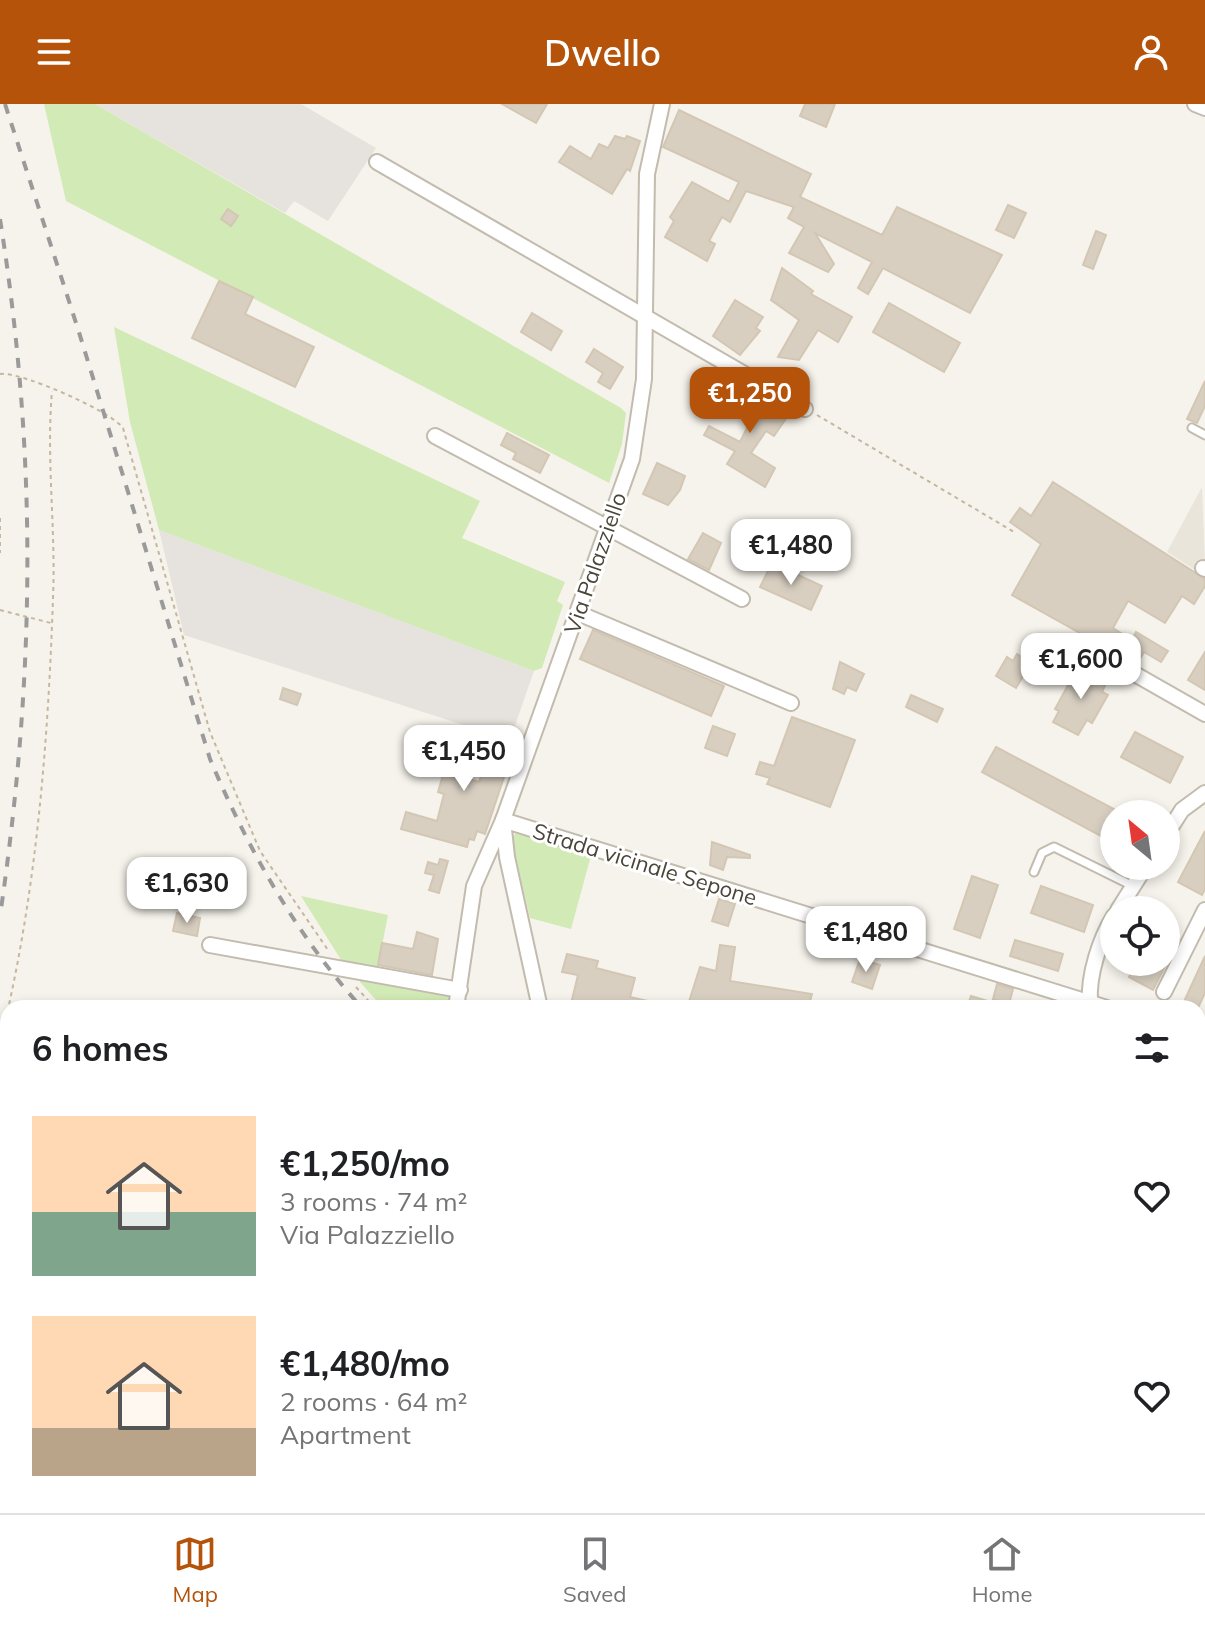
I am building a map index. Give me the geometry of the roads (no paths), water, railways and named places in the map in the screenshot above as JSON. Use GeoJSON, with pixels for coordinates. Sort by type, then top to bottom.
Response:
{"type":"FeatureCollection","features":[{"type":"Feature","properties":{"kind":"street","name":"Via Palazziello"},"geometry":{"type":"LineString","coordinates":[[458,1000],[474,886],[503,820],[578,613],[638,430],[645,314],[647,174],[662,104]]}},
{"type":"Feature","properties":{"kind":"street"},"geometry":{"type":"LineString","coordinates":[[1195,104],[1205,108]]}},
{"type":"Feature","properties":{"kind":"street"},"geometry":{"type":"LineString","coordinates":[[377,162],[805,409]]}},
{"type":"Feature","properties":{"kind":"street"},"geometry":{"type":"LineString","coordinates":[[435,436],[608,525],[742,599]]}},
{"type":"Feature","properties":{"kind":"street"},"geometry":{"type":"LineString","coordinates":[[578,613],[791,703]]}},
{"type":"Feature","properties":{"kind":"street"},"geometry":{"type":"LineString","coordinates":[[1112,661],[1205,714]]}},
{"type":"Feature","properties":{"kind":"street"},"geometry":{"type":"LineString","coordinates":[[1180,813],[1205,793]]}},
{"type":"Feature","properties":{"kind":"street"},"geometry":{"type":"LineString","coordinates":[[503,820],[507,857],[538,1000]]}},
{"type":"Feature","properties":{"kind":"street","name":"Strada vicinale Sepone"},"geometry":{"type":"LineString","coordinates":[[503,820],[1084,1000]]}},
{"type":"Feature","properties":{"kind":"street"},"geometry":{"type":"LineString","coordinates":[[1127,896],[1137,880]]}},
{"type":"Feature","properties":{"kind":"street"},"geometry":{"type":"LineString","coordinates":[[1164,992],[1205,910]]}},
{"type":"Feature","properties":{"kind":"street"},"geometry":{"type":"LineString","coordinates":[[210,945],[460,990]]}},
{"type":"Feature","properties":{"kind":"street"},"geometry":{"type":"LineString","coordinates":[[1090,1000],[1089,989],[1100,948]]}},
{"type":"Feature","properties":{"kind":"lane"},"geometry":{"type":"LineString","coordinates":[[1192,428],[1205,435]]}},
{"type":"Feature","properties":{"kind":"lane"},"geometry":{"type":"LineString","coordinates":[[1034,872],[1042,853],[1054,847],[1133,886]]}},
{"type":"Feature","properties":{"kind":"railway"},"geometry":{"type":"LineString","coordinates":[[5,104],[78,329],[210,759],[240,826],[276,890],[316,951],[355,1000]]}},
{"type":"Feature","properties":{"kind":"railway"},"geometry":{"type":"LineString","coordinates":[[0,219],[21,395],[27,568],[20,740],[0,916]]}}]}
